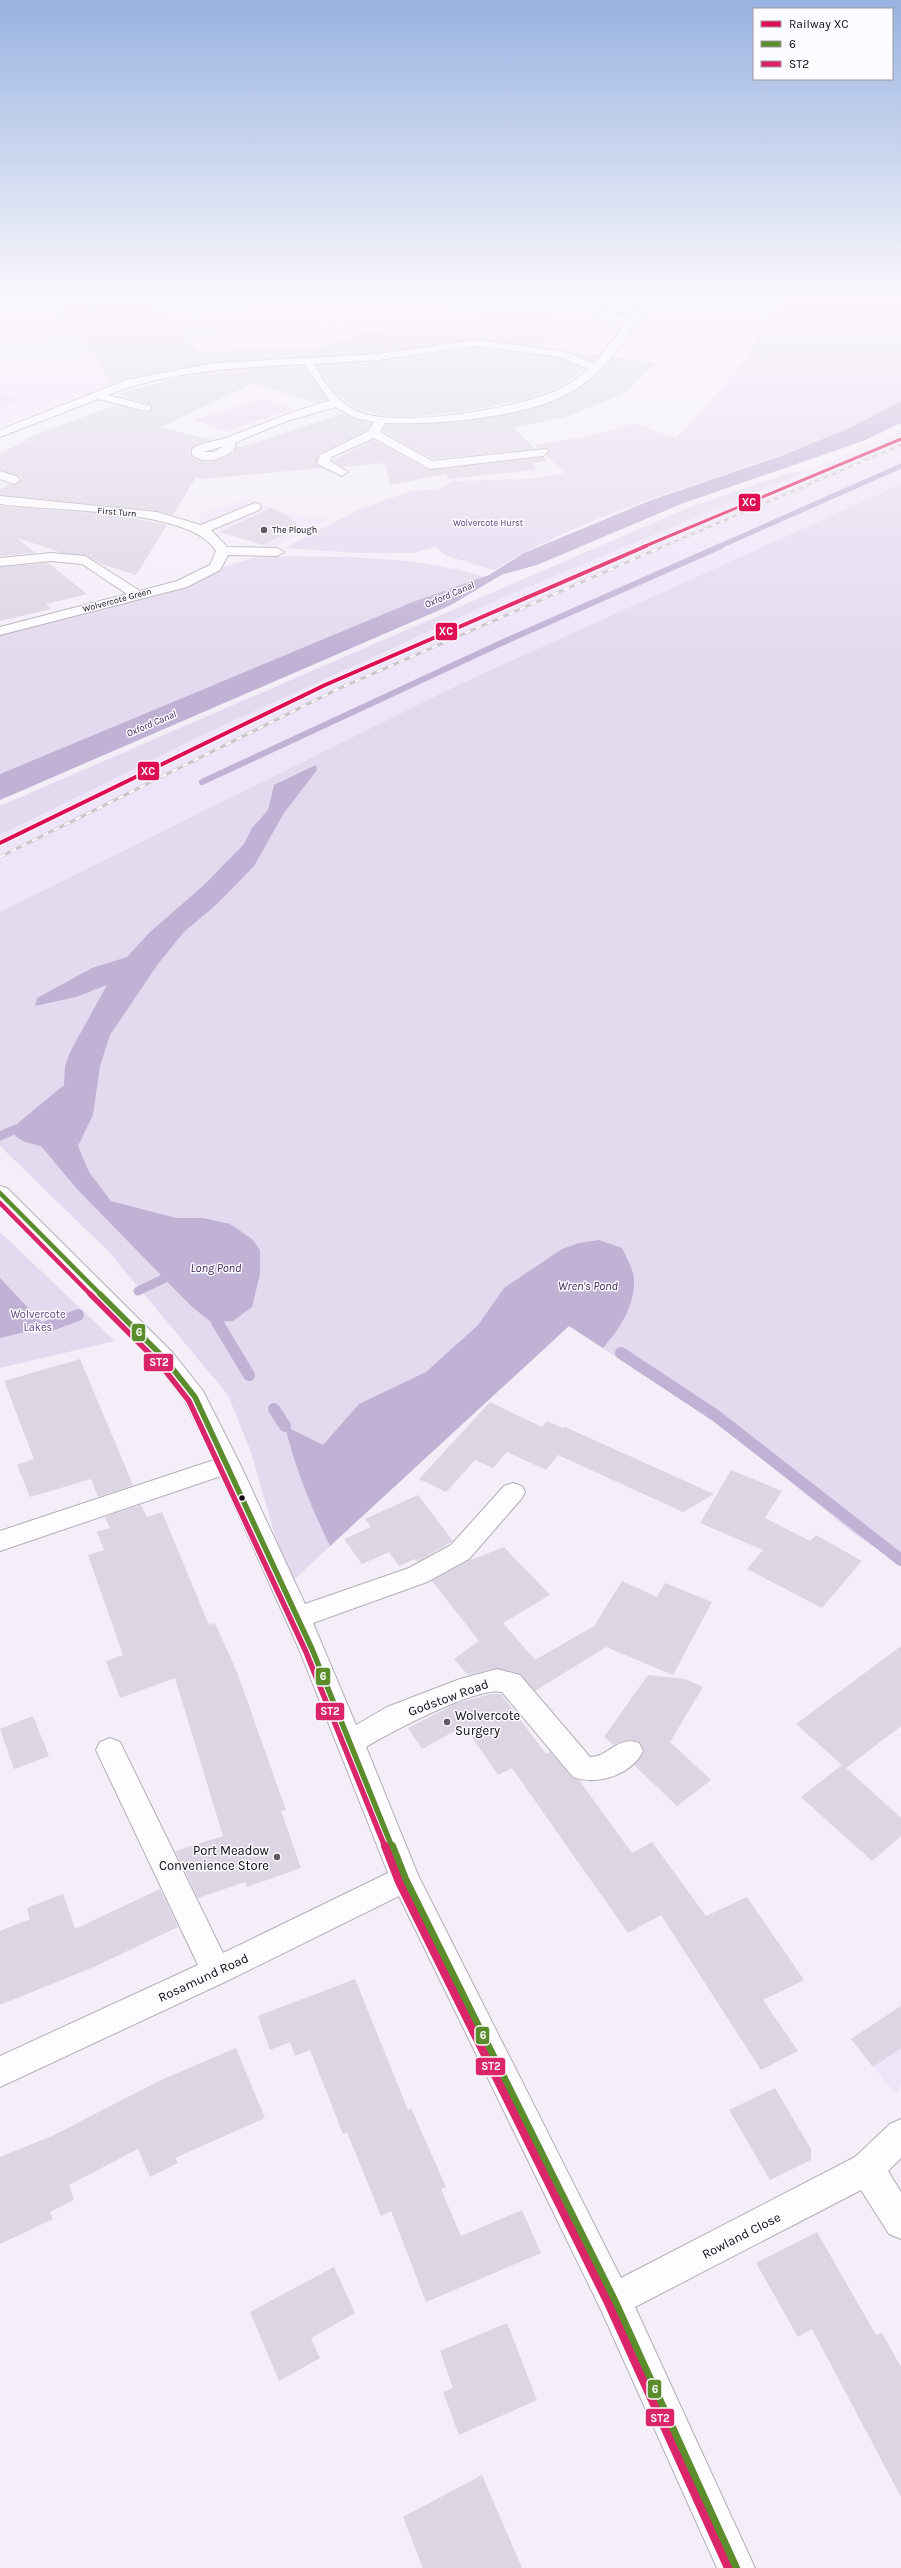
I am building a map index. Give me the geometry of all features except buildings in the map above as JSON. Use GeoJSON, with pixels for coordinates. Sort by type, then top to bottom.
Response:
{"type":"FeatureCollection","features":[{"type":"Feature","properties":{"kind":"street"},"geometry":{"type":"LineString","coordinates":[[0,434],[40,418]]}},
{"type":"Feature","properties":{"kind":"street"},"geometry":{"type":"LineString","coordinates":[[230,441],[247,432],[291,418]]}},
{"type":"Feature","properties":{"kind":"street"},"geometry":{"type":"LineString","coordinates":[[371,418],[381,420],[435,418]]}},
{"type":"Feature","properties":{"kind":"street"},"geometry":{"type":"LineString","coordinates":[[342,472],[323,462],[326,455],[374,433],[381,420]]}},
{"type":"Feature","properties":{"kind":"street"},"geometry":{"type":"LineString","coordinates":[[374,433],[430,465],[543,452]]}},
{"type":"Feature","properties":{"kind":"street"},"geometry":{"type":"LineString","coordinates":[[0,476],[14,480]]}},
{"type":"Feature","properties":{"kind":"street","name":"First Turn"},"geometry":{"type":"LineString","coordinates":[[0,500],[28,505],[134,513],[176,520],[202,530],[217,540],[223,551]]}},
{"type":"Feature","properties":{"kind":"street"},"geometry":{"type":"LineString","coordinates":[[202,530],[255,507]]}},
{"type":"Feature","properties":{"kind":"street"},"geometry":{"type":"LineString","coordinates":[[223,551],[277,552]]}},
{"type":"Feature","properties":{"kind":"street","name":"Wolvercote Green"},"geometry":{"type":"LineString","coordinates":[[0,631],[182,584],[215,567],[223,551]]}},
{"type":"Feature","properties":{"kind":"street"},"geometry":{"type":"LineString","coordinates":[[0,562],[31,558],[70,556],[85,560],[137,595]]}},
{"type":"Feature","properties":{"kind":"street"},"geometry":{"type":"LineString","coordinates":[[0,569],[31,558]]}},
{"type":"Feature","properties":{"kind":"street"},"geometry":{"type":"LineString","coordinates":[[0,1193],[165,1359],[195,1397],[228,1464],[332,1695],[349,1743],[405,1879],[614,2300],[736,2568]]}},
{"type":"Feature","properties":{"kind":"street"},"geometry":{"type":"LineString","coordinates":[[0,1541],[228,1464]]}},
{"type":"Feature","properties":{"kind":"street"},"geometry":{"type":"LineString","coordinates":[[297,1617],[338,1605],[418,1575],[460,1552],[513,1492]]}},
{"type":"Feature","properties":{"kind":"street","name":"Godstow Road"},"geometry":{"type":"LineString","coordinates":[[349,1743],[397,1715],[470,1687],[497,1680],[510,1683],[583,1769],[602,1769],[629,1750]]}},
{"type":"Feature","properties":{"kind":"street"},"geometry":{"type":"LineString","coordinates":[[110,1750],[216,1971]]}},
{"type":"Feature","properties":{"kind":"street","name":"Rosamund Road"},"geometry":{"type":"LineString","coordinates":[[0,2072],[216,1971],[405,1879]]}},
{"type":"Feature","properties":{"kind":"street","name":"Rowland Close"},"geometry":{"type":"LineString","coordinates":[[614,2300],[868,2169],[901,2135]]}},
{"type":"Feature","properties":{"kind":"street"},"geometry":{"type":"LineString","coordinates":[[868,2169],[901,2222]]}},
{"type":"Feature","properties":{"kind":"shaded area"},"geometry":{"type":"Polygon","coordinates":[[[0,418],[21,418],[0,426],[0,418]]]}},
{"type":"Feature","properties":{"kind":"shaded area"},"geometry":{"type":"Polygon","coordinates":[[[901,431],[901,484],[460,684],[0,912],[0,835],[209,732],[502,598],[901,431]]]}},
{"type":"Feature","properties":{"kind":"shaded area"},"geometry":{"type":"Polygon","coordinates":[[[247,499],[294,516],[313,519],[322,517],[328,520],[277,546],[270,547],[200,525],[200,513],[247,499]]]}},
{"type":"Feature","properties":{"kind":"shaded area"},"geometry":{"type":"Polygon","coordinates":[[[901,2006],[901,2084],[896,2094],[851,2039],[901,2006]]]}},
{"type":"Feature","properties":{"kind":"green space"},"geometry":{"type":"Polygon","coordinates":[[[202,418],[267,418],[225,432],[195,420],[202,418]]]}},
{"type":"Feature","properties":{"kind":"green space","name":"Wolvercote Hurst"},"geometry":{"type":"Polygon","coordinates":[[[694,418],[870,418],[843,432],[822,440],[645,501],[583,525],[552,539],[494,570],[447,556],[435,547],[414,553],[355,553],[284,548],[360,509],[411,491],[440,489],[453,481],[527,479],[565,473],[535,445],[594,435],[634,423],[676,438],[694,418]]]}},
{"type":"Feature","properties":{"kind":"green space"},"geometry":{"type":"Polygon","coordinates":[[[807,471],[502,598],[209,732],[0,835],[0,806],[690,507],[792,472],[807,471]]]}},
{"type":"Feature","properties":{"kind":"green space"},"geometry":{"type":"Polygon","coordinates":[[[901,484],[901,1564],[853,1533],[732,1434],[569,1326],[289,1584],[251,1452],[228,1395],[109,1252],[0,1146],[0,912],[460,684],[901,484]]]}},
{"type":"Feature","properties":{"kind":"green space"},"geometry":{"type":"Polygon","coordinates":[[[270,556],[351,557],[405,561],[458,570],[484,577],[410,603],[0,774],[0,635],[253,558],[270,556]]]}},
{"type":"Feature","properties":{"kind":"green space","name":"Wolvercote Lakes"},"geometry":{"type":"Polygon","coordinates":[[[0,1232],[99,1326],[115,1341],[0,1368],[0,1232]]]}},
{"type":"Feature","properties":{"kind":"water","name":"Oxford Canal"},"geometry":{"type":"Polygon","coordinates":[[[869,418],[901,418],[901,423],[863,441],[681,504],[537,565],[501,575],[451,605],[0,800],[0,774],[410,603],[489,575],[524,553],[649,501],[781,456],[852,427],[869,418]]]}},
{"type":"Feature","properties":{"kind":"water","name":"Long Pond"},"geometry":{"type":"Polygon","coordinates":[[[316,765],[317,770],[284,813],[254,866],[217,904],[184,932],[158,964],[110,1035],[100,1066],[93,1115],[78,1146],[89,1172],[111,1201],[176,1218],[203,1218],[230,1224],[252,1239],[260,1250],[260,1274],[252,1307],[233,1321],[211,1322],[191,1306],[77,1189],[41,1146],[25,1142],[15,1136],[18,1123],[64,1085],[65,1066],[70,1052],[107,985],[76,997],[35,1006],[37,998],[92,968],[127,957],[150,932],[203,886],[244,844],[252,828],[268,810],[274,785],[316,765]]]}},
{"type":"Feature","properties":{"kind":"water","name":"Wren's Pond"},"geometry":{"type":"Polygon","coordinates":[[[599,1240],[622,1248],[634,1276],[634,1290],[629,1308],[615,1333],[603,1348],[569,1326],[330,1546],[304,1487],[285,1426],[323,1445],[359,1404],[426,1372],[478,1325],[504,1288],[562,1249],[579,1243],[599,1240]]]}},
{"type":"Feature","properties":{"kind":"water"},"geometry":{"type":"Polygon","coordinates":[[[0,1278],[46,1327],[0,1338],[0,1278]]]}},
{"type":"Feature","properties":{"kind":"waterway"},"geometry":{"type":"LineString","coordinates":[[718,547],[901,466]]}},
{"type":"Feature","properties":{"kind":"waterway"},"geometry":{"type":"LineString","coordinates":[[202,782],[499,644],[721,546]]}},
{"type":"Feature","properties":{"kind":"waterway"},"geometry":{"type":"LineString","coordinates":[[0,1136],[16,1129]]}},
{"type":"Feature","properties":{"kind":"waterway"},"geometry":{"type":"LineString","coordinates":[[138,1291],[165,1278]]}},
{"type":"Feature","properties":{"kind":"waterway"},"geometry":{"type":"LineString","coordinates":[[46,1327],[78,1315]]}},
{"type":"Feature","properties":{"kind":"waterway"},"geometry":{"type":"LineString","coordinates":[[217,1322],[249,1375]]}},
{"type":"Feature","properties":{"kind":"waterway"},"geometry":{"type":"LineString","coordinates":[[621,1353],[715,1415],[901,1560]]}},
{"type":"Feature","properties":{"kind":"waterway"},"geometry":{"type":"LineString","coordinates":[[274,1409],[285,1426]]}},
{"type":"Feature","properties":{"kind":"railway"},"geometry":{"type":"LineString","coordinates":[[662,547],[901,445]]}},
{"type":"Feature","properties":{"kind":"railway"},"geometry":{"type":"LineString","coordinates":[[0,857],[338,689],[664,546]]}},
{"type":"Feature","properties":{"kind":"rail line","name":"XC"},"geometry":{"type":"LineString","coordinates":[[0,843],[325,685],[533,593],[901,439]]}},
{"type":"Feature","properties":{"kind":"transit line","name":"6"},"geometry":{"type":"LineString","coordinates":[[0,1193],[165,1359],[195,1397],[312,1649],[405,1879],[614,2300],[736,2568]]}},
{"type":"Feature","properties":{"kind":"transit line","name":"ST2"},"geometry":{"type":"LineString","coordinates":[[0,1203],[160,1364],[189,1401],[306,1652],[399,1882],[608,2303],[728,2568]]}},
{"type":"Feature","properties":{"kind":"place","name":"The Plough"},"geometry":{"type":"Point","coordinates":[264,530]}},
{"type":"Feature","properties":{"kind":"place","name":"Wolvercote Surgery"},"geometry":{"type":"Point","coordinates":[447,1722]}},
{"type":"Feature","properties":{"kind":"place","name":"Port Meadow Convenience Store"},"geometry":{"type":"Point","coordinates":[277,1857]}}]}
